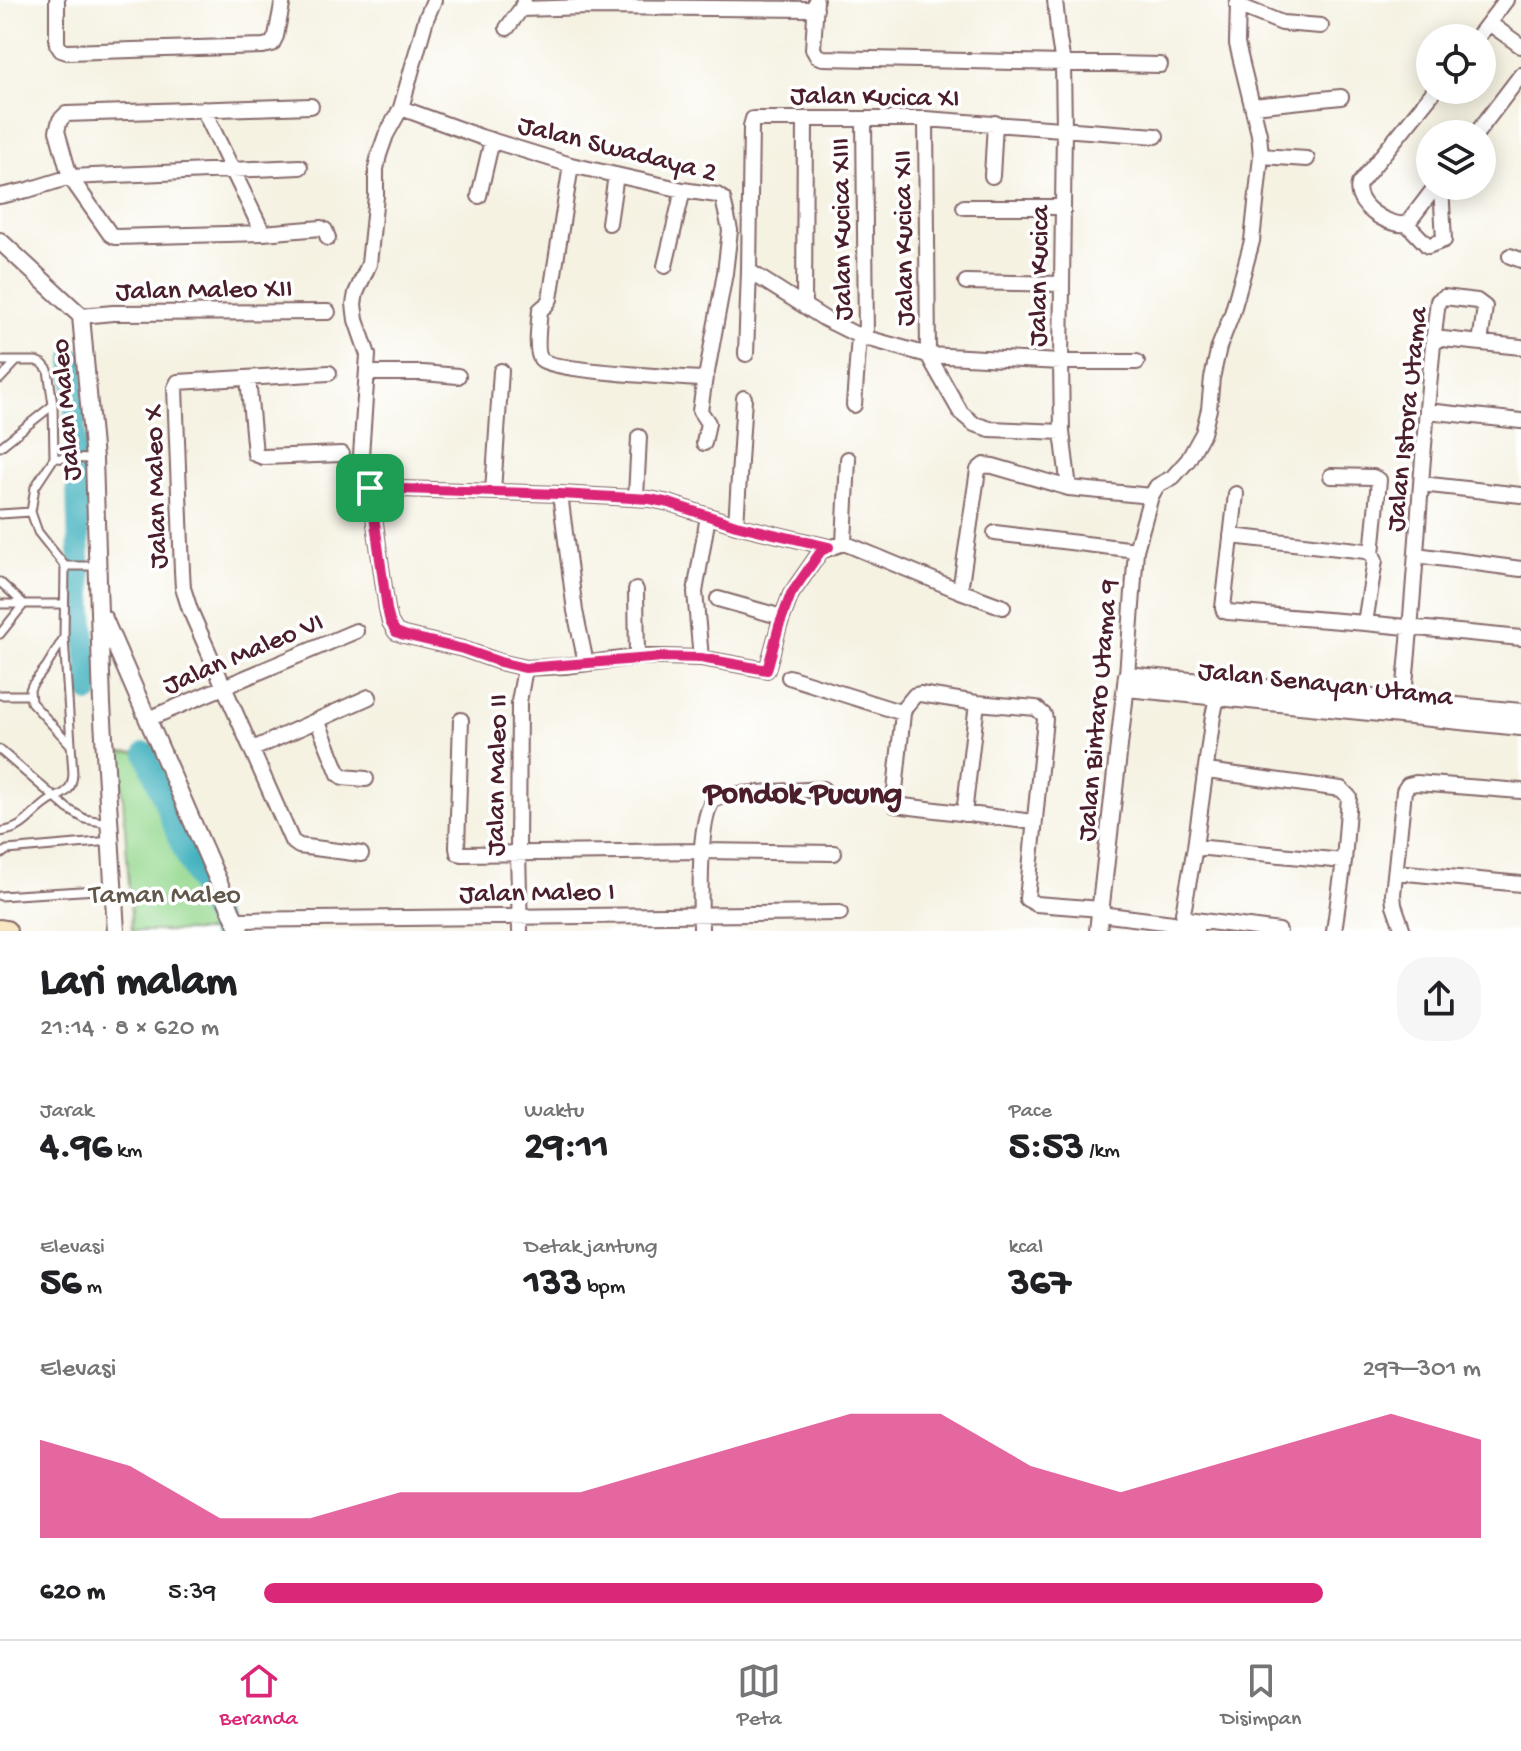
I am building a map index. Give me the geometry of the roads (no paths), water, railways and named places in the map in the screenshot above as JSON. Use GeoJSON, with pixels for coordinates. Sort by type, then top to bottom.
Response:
{"type":"FeatureCollection","features":[{"type":"Feature","properties":{"kind":"main road"},"geometry":{"type":"LineString","coordinates":[[0,930],[6,931]]}},
{"type":"Feature","properties":{"kind":"street"},"geometry":{"type":"LineString","coordinates":[[57,0],[57,44],[67,52],[272,44],[283,0]]}},
{"type":"Feature","properties":{"kind":"street"},"geometry":{"type":"LineString","coordinates":[[434,0],[401,108],[379,155],[369,264],[354,304],[368,355],[361,455],[370,488],[387,609],[396,632],[525,668],[637,657],[701,658],[767,670],[791,594],[821,551],[837,545]]}},
{"type":"Feature","properties":{"kind":"street","name":"Jalan Kucica"},"geometry":{"type":"LineString","coordinates":[[1055,0],[1063,64],[1061,362],[1062,432],[1069,488]]}},
{"type":"Feature","properties":{"kind":"street"},"geometry":{"type":"LineString","coordinates":[[1502,2],[1489,23],[1521,46]]}},
{"type":"Feature","properties":{"kind":"street"},"geometry":{"type":"LineString","coordinates":[[960,591],[978,470],[984,465],[1069,488],[1151,496],[1157,486],[1173,477],[1188,460],[1203,433],[1219,347],[1232,314],[1252,241],[1261,156],[1253,106],[1237,44],[1237,3],[1282,23],[1321,26]]}},
{"type":"Feature","properties":{"kind":"street"},"geometry":{"type":"LineString","coordinates":[[507,28],[523,5],[816,5],[813,49],[817,56],[823,58],[1160,65]]}},
{"type":"Feature","properties":{"kind":"street"},"geometry":{"type":"LineString","coordinates":[[1487,120],[1520,79]]}},
{"type":"Feature","properties":{"kind":"street"},"geometry":{"type":"LineString","coordinates":[[1253,106],[1341,97]]}},
{"type":"Feature","properties":{"kind":"street"},"geometry":{"type":"LineString","coordinates":[[1424,104],[1359,184],[1358,190],[1360,200],[1369,208],[1398,225],[1407,224],[1427,200]]}},
{"type":"Feature","properties":{"kind":"street"},"geometry":{"type":"LineString","coordinates":[[311,106],[66,114],[60,120],[57,131],[70,177],[115,237],[263,233],[321,228],[328,238]]}},
{"type":"Feature","properties":{"kind":"street","name":"Jalan Swadaya 2"},"geometry":{"type":"LineString","coordinates":[[401,108],[571,165],[717,195],[723,199],[730,230],[700,411],[708,423],[704,443]]}},
{"type":"Feature","properties":{"kind":"street"},"geometry":{"type":"LineString","coordinates":[[203,109],[263,233]]}},
{"type":"Feature","properties":{"kind":"street","name":"Jalan Kucica XI"},"geometry":{"type":"LineString","coordinates":[[749,271],[753,119],[926,119],[1156,136]]}},
{"type":"Feature","properties":{"kind":"street"},"geometry":{"type":"LineString","coordinates":[[804,305],[805,119]]}},
{"type":"Feature","properties":{"kind":"street","name":"Jalan Kucica XIII"},"geometry":{"type":"LineString","coordinates":[[854,405],[863,337],[864,119]]}},
{"type":"Feature","properties":{"kind":"street","name":"Jalan Kucica XII"},"geometry":{"type":"LineString","coordinates":[[926,119],[928,355]]}},
{"type":"Feature","properties":{"kind":"street","name":"Jalan Kucica XI"},"geometry":{"type":"LineString","coordinates":[[992,176],[995,123]]}},
{"type":"Feature","properties":{"kind":"street"},"geometry":{"type":"LineString","coordinates":[[479,196],[492,140]]}},
{"type":"Feature","properties":{"kind":"street"},"geometry":{"type":"LineString","coordinates":[[1261,156],[1307,159]]}},
{"type":"Feature","properties":{"kind":"street"},"geometry":{"type":"LineString","coordinates":[[571,165],[550,299],[540,310],[538,354],[550,365],[699,379],[705,377]]}},
{"type":"Feature","properties":{"kind":"street"},"geometry":{"type":"LineString","coordinates":[[0,196],[70,177],[300,167]]}},
{"type":"Feature","properties":{"kind":"street"},"geometry":{"type":"LineString","coordinates":[[609,223],[616,175]]}},
{"type":"Feature","properties":{"kind":"street"},"geometry":{"type":"LineString","coordinates":[[665,266],[683,190]]}},
{"type":"Feature","properties":{"kind":"street"},"geometry":{"type":"LineString","coordinates":[[1407,224],[1428,246],[1444,240],[1440,200]]}},
{"type":"Feature","properties":{"kind":"street"},"geometry":{"type":"LineString","coordinates":[[964,207],[1063,207]]}},
{"type":"Feature","properties":{"kind":"street","name":"Jalan Maleo"},"geometry":{"type":"LineString","coordinates":[[0,241],[81,316],[94,566],[101,610],[102,704],[116,931]]}},
{"type":"Feature","properties":{"kind":"street"},"geometry":{"type":"LineString","coordinates":[[746,354],[749,271],[825,319],[863,337],[928,355],[1061,362],[1137,362]]}},
{"type":"Feature","properties":{"kind":"street"},"geometry":{"type":"LineString","coordinates":[[966,282],[1062,284]]}},
{"type":"Feature","properties":{"kind":"street","name":"Jalan Istora Utama"},"geometry":{"type":"LineString","coordinates":[[1402,702],[1438,301],[1444,297],[1477,301],[1485,307],[1480,343]]}},
{"type":"Feature","properties":{"kind":"street","name":"Jalan Maleo XII"},"geometry":{"type":"LineString","coordinates":[[81,316],[113,313],[328,312]]}},
{"type":"Feature","properties":{"kind":"street"},"geometry":{"type":"LineString","coordinates":[[1433,338],[1521,347]]}},
{"type":"Feature","properties":{"kind":"street"},"geometry":{"type":"LineString","coordinates":[[928,355],[961,413],[974,424],[990,429],[1062,432]]}},
{"type":"Feature","properties":{"kind":"street"},"geometry":{"type":"LineString","coordinates":[[493,492],[501,371]]}},
{"type":"Feature","properties":{"kind":"street","name":"Jalan Maleo X"},"geometry":{"type":"LineString","coordinates":[[225,686],[183,588],[176,384],[181,380],[329,373]]}},
{"type":"Feature","properties":{"kind":"street"},"geometry":{"type":"LineString","coordinates":[[368,373],[458,376]]}},
{"type":"Feature","properties":{"kind":"street"},"geometry":{"type":"LineString","coordinates":[[248,378],[255,454],[263,457],[342,454]]}},
{"type":"Feature","properties":{"kind":"street"},"geometry":{"type":"LineString","coordinates":[[736,525],[744,398]]}},
{"type":"Feature","properties":{"kind":"street"},"geometry":{"type":"LineString","coordinates":[[1427,411],[1521,421]]}},
{"type":"Feature","properties":{"kind":"street"},"geometry":{"type":"LineString","coordinates":[[636,497],[639,437]]}},
{"type":"Feature","properties":{"kind":"street"},"geometry":{"type":"LineString","coordinates":[[837,545],[848,459]]}},
{"type":"Feature","properties":{"kind":"street"},"geometry":{"type":"LineString","coordinates":[[1331,476],[1373,477],[1379,480],[1372,554],[1375,560],[1365,623]]}},
{"type":"Feature","properties":{"kind":"street"},"geometry":{"type":"LineString","coordinates":[[1421,484],[1521,495]]}},
{"type":"Feature","properties":{"kind":"street"},"geometry":{"type":"LineString","coordinates":[[370,488],[636,497],[669,503],[736,525],[837,545],[1003,607]]}},
{"type":"Feature","properties":{"kind":"street"},"geometry":{"type":"LineString","coordinates":[[560,494],[575,611],[586,663]]}},
{"type":"Feature","properties":{"kind":"street"},"geometry":{"type":"LineString","coordinates":[[1236,494],[1224,611],[1521,638]]}},
{"type":"Feature","properties":{"kind":"street","name":"Jalan Bintaro Utama 9"},"geometry":{"type":"LineString","coordinates":[[1100,918],[1127,682],[1136,550],[1151,496]]}},
{"type":"Feature","properties":{"kind":"street"},"geometry":{"type":"LineString","coordinates":[[701,658],[695,592],[708,516]]}},
{"type":"Feature","properties":{"kind":"street"},"geometry":{"type":"LineString","coordinates":[[995,533],[1136,550]]}},
{"type":"Feature","properties":{"kind":"street"},"geometry":{"type":"LineString","coordinates":[[1231,536],[1372,554]]}},
{"type":"Feature","properties":{"kind":"street"},"geometry":{"type":"LineString","coordinates":[[1416,555],[1521,569]]}},
{"type":"Feature","properties":{"kind":"street"},"geometry":{"type":"LineString","coordinates":[[636,590],[637,657]]}},
{"type":"Feature","properties":{"kind":"street"},"geometry":{"type":"LineString","coordinates":[[718,599],[782,617]]}},
{"type":"Feature","properties":{"kind":"street","name":"Jalan Maleo"},"geometry":{"type":"LineString","coordinates":[[101,610],[237,925]]}},
{"type":"Feature","properties":{"kind":"street","name":"Jalan Maleo VI"},"geometry":{"type":"LineString","coordinates":[[148,719],[356,631]]}},
{"type":"Feature","properties":{"kind":"street","name":"Jalan Maleo II"},"geometry":{"type":"LineString","coordinates":[[519,924],[519,702],[525,668]]}},
{"type":"Feature","properties":{"kind":"street"},"geometry":{"type":"LineString","coordinates":[[789,677],[903,713]]}},
{"type":"Feature","properties":{"kind":"street","name":"Jalan Senayan Utama"},"geometry":{"type":"LineString","coordinates":[[1127,682],[1521,727]]}},
{"type":"Feature","properties":{"kind":"street"},"geometry":{"type":"LineString","coordinates":[[225,686],[295,844],[361,854]]}},
{"type":"Feature","properties":{"kind":"street"},"geometry":{"type":"LineString","coordinates":[[102,704],[116,690],[135,691]]}},
{"type":"Feature","properties":{"kind":"street"},"geometry":{"type":"LineString","coordinates":[[1216,691],[1207,771],[1183,913],[1187,919],[1279,931]]}},
{"type":"Feature","properties":{"kind":"street","name":"Jalan Senayan Utama"},"geometry":{"type":"LineString","coordinates":[[1216,691],[1521,712]]}},
{"type":"Feature","properties":{"kind":"street"},"geometry":{"type":"LineString","coordinates":[[1034,822],[895,805],[903,713],[911,699],[920,694],[1036,708],[1044,715],[1027,899],[1036,904],[1100,918],[1173,923],[1196,931]]}},
{"type":"Feature","properties":{"kind":"street"},"geometry":{"type":"LineString","coordinates":[[253,749],[369,697]]}},
{"type":"Feature","properties":{"kind":"street"},"geometry":{"type":"LineString","coordinates":[[964,814],[977,703]]}},
{"type":"Feature","properties":{"kind":"street"},"geometry":{"type":"LineString","coordinates":[[317,720],[336,770],[343,777],[366,779]]}},
{"type":"Feature","properties":{"kind":"street"},"geometry":{"type":"LineString","coordinates":[[461,720],[458,853],[834,853]]}},
{"type":"Feature","properties":{"kind":"street"},"geometry":{"type":"LineString","coordinates":[[1207,771],[1341,789],[1349,797],[1334,931]]}},
{"type":"Feature","properties":{"kind":"street"},"geometry":{"type":"LineString","coordinates":[[1403,931],[1394,905],[1404,791],[1408,785],[1416,783],[1521,791]]}},
{"type":"Feature","properties":{"kind":"street"},"geometry":{"type":"LineString","coordinates":[[701,931],[702,851],[708,811],[714,799],[725,795],[823,789]]}},
{"type":"Feature","properties":{"kind":"street"},"geometry":{"type":"LineString","coordinates":[[1195,847],[1344,861]]}},
{"type":"Feature","properties":{"kind":"street"},"geometry":{"type":"LineString","coordinates":[[1396,872],[1521,884]]}},
{"type":"Feature","properties":{"kind":"street","name":"Jalan Maleo I"},"geometry":{"type":"LineString","coordinates":[[237,925],[519,924],[701,914],[840,913]]}},
{"type":"Feature","properties":{"kind":"lane"},"geometry":{"type":"LineString","coordinates":[[0,361],[36,361],[48,370],[53,405],[54,458],[35,487],[31,512],[38,532],[69,566],[94,566]]}},
{"type":"Feature","properties":{"kind":"lane"},"geometry":{"type":"LineString","coordinates":[[0,379],[17,361]]}},
{"type":"Feature","properties":{"kind":"lane"},"geometry":{"type":"LineString","coordinates":[[0,447],[53,405]]}},
{"type":"Feature","properties":{"kind":"lane"},"geometry":{"type":"LineString","coordinates":[[54,458],[90,458]]}},
{"type":"Feature","properties":{"kind":"lane"},"geometry":{"type":"LineString","coordinates":[[0,514],[31,512]]}},
{"type":"Feature","properties":{"kind":"lane"},"geometry":{"type":"LineString","coordinates":[[0,832],[28,821],[44,805],[67,792],[73,782],[64,638],[69,566]]}},
{"type":"Feature","properties":{"kind":"lane"},"geometry":{"type":"LineString","coordinates":[[0,582],[24,604]]}},
{"type":"Feature","properties":{"kind":"lane"},"geometry":{"type":"LineString","coordinates":[[0,604],[64,604]]}},
{"type":"Feature","properties":{"kind":"lane"},"geometry":{"type":"LineString","coordinates":[[0,634],[24,604]]}},
{"type":"Feature","properties":{"kind":"lane"},"geometry":{"type":"LineString","coordinates":[[64,638],[32,685],[30,695],[31,702],[70,744]]}},
{"type":"Feature","properties":{"kind":"lane"},"geometry":{"type":"LineString","coordinates":[[0,695],[30,695]]}},
{"type":"Feature","properties":{"kind":"lane"},"geometry":{"type":"LineString","coordinates":[[0,750],[78,815],[110,824]]}},
{"type":"Feature","properties":{"kind":"lane"},"geometry":{"type":"LineString","coordinates":[[0,855],[7,850],[111,841]]}},
{"type":"Feature","properties":{"kind":"lane"},"geometry":{"type":"LineString","coordinates":[[0,896],[113,889]]}},
{"type":"Feature","properties":{"kind":"waterway"},"geometry":{"type":"LineString","coordinates":[[73,358],[79,555],[89,692]]}},
{"type":"Feature","properties":{"kind":"waterway"},"geometry":{"type":"LineString","coordinates":[[146,753],[180,842],[221,931]]}},
{"type":"Feature","properties":{"kind":"district","name":"Pondok Pucung"},"geometry":{"type":"Point","coordinates":[803,791]}},
{"type":"Feature","properties":{"kind":"park label","name":"Taman Maleo"},"geometry":{"type":"Point","coordinates":[165,892]}}]}
